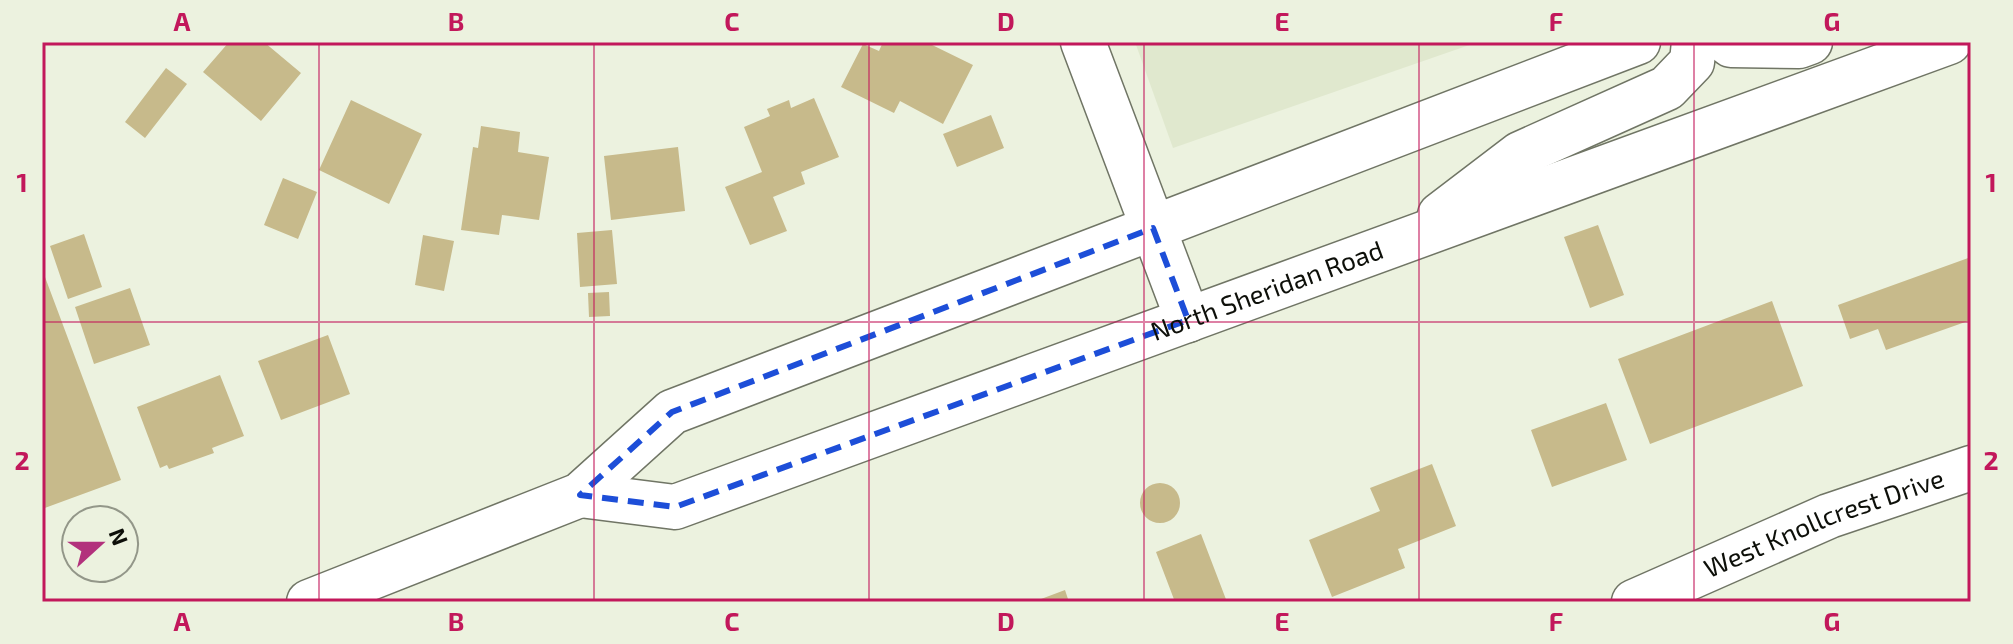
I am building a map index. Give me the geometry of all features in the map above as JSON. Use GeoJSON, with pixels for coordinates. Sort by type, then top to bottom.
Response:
{"type":"FeatureCollection","features":[{"type":"Feature","properties":{"kind":"main road"},"geometry":{"type":"LineString","coordinates":[[1083,42],[1188,320]]}},
{"type":"Feature","properties":{"kind":"main road","name":"North Sheridan Road"},"geometry":{"type":"LineString","coordinates":[[314,601],[580,495],[672,412],[1638,42]]}},
{"type":"Feature","properties":{"kind":"main road"},"geometry":{"type":"LineString","coordinates":[[1407,242],[1520,154],[1667,88],[1692,62],[1694,42]]}},
{"type":"Feature","properties":{"kind":"main road"},"geometry":{"type":"LineString","coordinates":[[1727,42],[1731,45],[1785,46],[1810,42]]}},
{"type":"Feature","properties":{"kind":"main road","name":"North Sheridan Road"},"geometry":{"type":"LineString","coordinates":[[580,495],[675,507],[1949,42]]}},
{"type":"Feature","properties":{"kind":"main road","name":"West Knollcrest Drive"},"geometry":{"type":"LineString","coordinates":[[1634,602],[1829,516],[1971,468]]}},
{"type":"Feature","properties":{"kind":"highlighted area"},"geometry":{"type":"Polygon","coordinates":[[[1153,228],[1188,320],[675,507],[580,495],[672,412],[1153,228]]]}},
{"type":"Feature","properties":{"kind":"shaded area"},"geometry":{"type":"Polygon","coordinates":[[[1135,42],[1478,42],[1173,148],[1135,42]]]}},
{"type":"Feature","properties":{"kind":"building"},"geometry":{"type":"Polygon","coordinates":[[[229,42],[264,42],[301,73],[261,121],[203,72],[229,42]]]}},
{"type":"Feature","properties":{"kind":"building"},"geometry":{"type":"Polygon","coordinates":[[[883,42],[926,42],[973,65],[943,124],[900,101],[894,113],[841,87],[863,44],[879,51],[883,42]]]}},
{"type":"Feature","properties":{"kind":"building"},"geometry":{"type":"Polygon","coordinates":[[[166,68],[187,84],[145,138],[125,122],[166,68]]]}},
{"type":"Feature","properties":{"kind":"building"},"geometry":{"type":"Polygon","coordinates":[[[814,98],[839,157],[801,172],[805,184],[773,197],[787,231],[750,245],[725,187],[762,172],[744,127],[770,116],[767,109],[789,100],[791,108],[814,98]]]}},
{"type":"Feature","properties":{"kind":"building"},"geometry":{"type":"Polygon","coordinates":[[[351,100],[422,134],[389,204],[319,170],[351,100]]]}},
{"type":"Feature","properties":{"kind":"building"},"geometry":{"type":"Polygon","coordinates":[[[991,115],[1004,148],[957,167],[943,134],[991,115]]]}},
{"type":"Feature","properties":{"kind":"building"},"geometry":{"type":"Polygon","coordinates":[[[481,126],[520,132],[518,152],[549,157],[539,220],[502,215],[499,235],[461,230],[473,147],[478,148],[481,126]]]}},
{"type":"Feature","properties":{"kind":"building"},"geometry":{"type":"Polygon","coordinates":[[[678,147],[685,211],[611,220],[604,156],[678,147]]]}},
{"type":"Feature","properties":{"kind":"building"},"geometry":{"type":"Polygon","coordinates":[[[283,178],[317,192],[298,239],[264,225],[283,178]]]}},
{"type":"Feature","properties":{"kind":"building"},"geometry":{"type":"Polygon","coordinates":[[[1598,225],[1624,295],[1590,308],[1564,237],[1598,225]]]}},
{"type":"Feature","properties":{"kind":"building"},"geometry":{"type":"Polygon","coordinates":[[[612,230],[617,284],[580,287],[577,233],[612,230]]]}},
{"type":"Feature","properties":{"kind":"building"},"geometry":{"type":"Polygon","coordinates":[[[84,234],[102,287],[68,299],[50,246],[84,234]]]}},
{"type":"Feature","properties":{"kind":"building"},"geometry":{"type":"Polygon","coordinates":[[[423,235],[454,241],[444,291],[415,285],[423,235]]]}},
{"type":"Feature","properties":{"kind":"building"},"geometry":{"type":"Polygon","coordinates":[[[1971,257],[1971,320],[1886,350],[1878,329],[1850,339],[1838,305],[1971,257]]]}},
{"type":"Feature","properties":{"kind":"building"},"geometry":{"type":"Polygon","coordinates":[[[42,269],[121,480],[42,509],[42,269]]]}},
{"type":"Feature","properties":{"kind":"building"},"geometry":{"type":"Polygon","coordinates":[[[130,288],[150,345],[94,364],[75,307],[130,288]]]}},
{"type":"Feature","properties":{"kind":"building"},"geometry":{"type":"Polygon","coordinates":[[[609,292],[610,316],[589,317],[588,293],[609,292]]]}},
{"type":"Feature","properties":{"kind":"building"},"geometry":{"type":"Polygon","coordinates":[[[1772,301],[1803,386],[1650,444],[1618,359],[1772,301]]]}},
{"type":"Feature","properties":{"kind":"building"},"geometry":{"type":"Polygon","coordinates":[[[328,335],[350,394],[281,420],[258,361],[328,335]]]}},
{"type":"Feature","properties":{"kind":"building"},"geometry":{"type":"Polygon","coordinates":[[[220,375],[244,436],[212,448],[214,453],[169,469],[167,465],[160,468],[137,407],[220,375]]]}},
{"type":"Feature","properties":{"kind":"building"},"geometry":{"type":"Polygon","coordinates":[[[1606,403],[1627,460],[1552,487],[1531,430],[1606,403]]]}},
{"type":"Feature","properties":{"kind":"building"},"geometry":{"type":"Polygon","coordinates":[[[1432,464],[1456,526],[1398,549],[1405,568],[1332,597],[1309,540],[1380,511],[1370,488],[1432,464]]]}},
{"type":"Feature","properties":{"kind":"building"},"geometry":{"type":"Polygon","coordinates":[[[1160,483],[1174,489],[1180,503],[1174,517],[1160,523],[1146,517],[1140,503],[1146,489],[1160,483]]]}},
{"type":"Feature","properties":{"kind":"building"},"geometry":{"type":"Polygon","coordinates":[[[1201,534],[1227,602],[1175,602],[1156,552],[1201,534]]]}},
{"type":"Feature","properties":{"kind":"building"},"geometry":{"type":"Polygon","coordinates":[[[1065,590],[1069,602],[1033,602],[1065,590]]]}}]}
